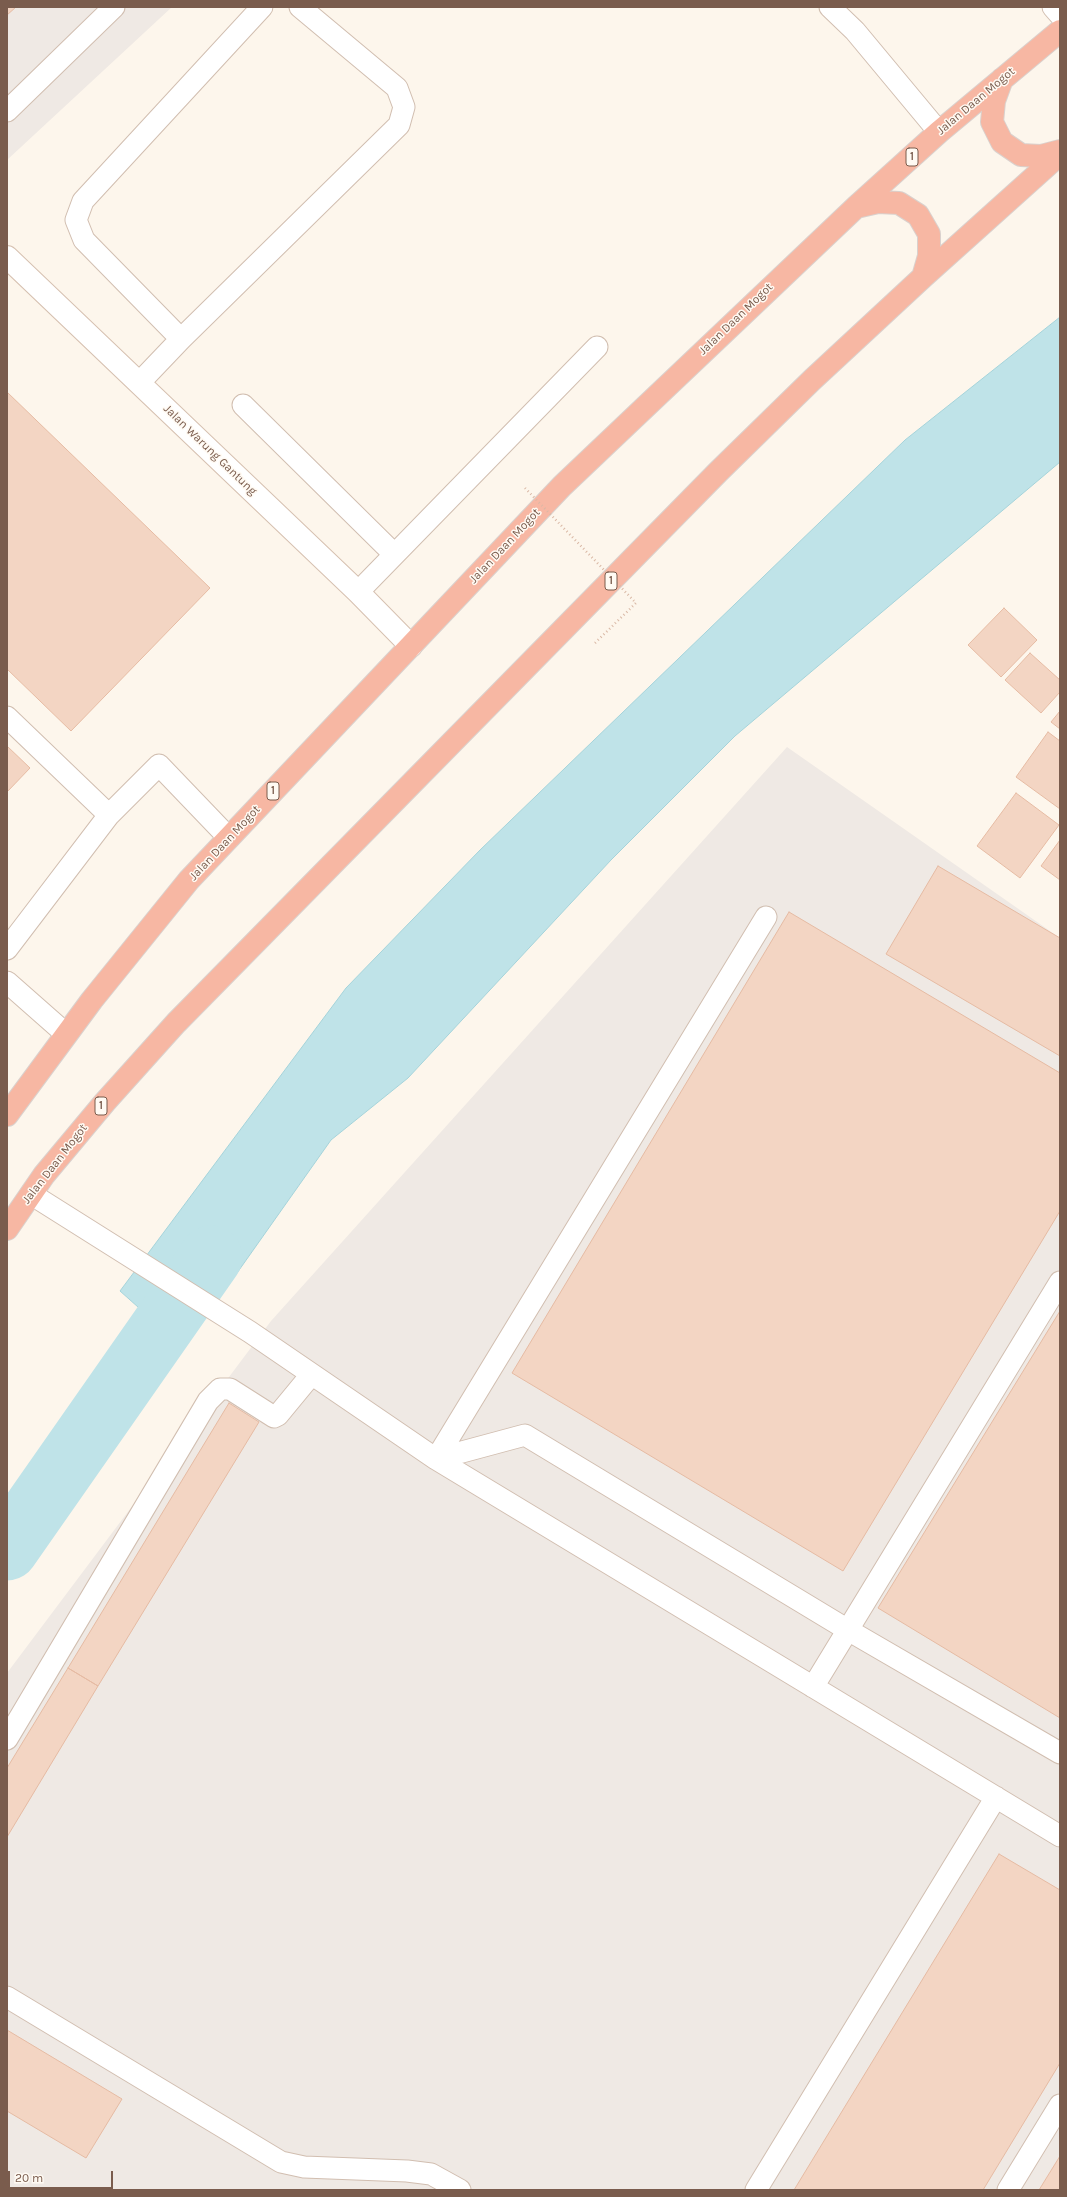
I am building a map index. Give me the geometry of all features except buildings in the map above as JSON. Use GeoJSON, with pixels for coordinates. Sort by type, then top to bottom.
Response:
{"type":"FeatureCollection","features":[{"type":"Feature","properties":{"kind":"highway","name":"Jalan Daan Mogot"},"geometry":{"type":"LineString","coordinates":[[7,1115],[66,1034],[189,880],[589,459],[856,207],[939,132],[1060,31]]}},
{"type":"Feature","properties":{"kind":"highway"},"geometry":{"type":"LineString","coordinates":[[1002,79],[994,101],[992,122],[1002,142],[1021,155],[1041,156],[1060,151]]}},
{"type":"Feature","properties":{"kind":"highway","name":"Jalan Daan Mogot"},"geometry":{"type":"LineString","coordinates":[[7,1229],[31,1194],[105,1102],[176,1022],[723,466],[922,277],[1060,154]]}},
{"type":"Feature","properties":{"kind":"highway"},"geometry":{"type":"LineString","coordinates":[[856,207],[878,202],[899,203],[918,215],[929,234],[929,256],[922,277]]}},
{"type":"Feature","properties":{"kind":"street","name":"Jalan Warung Gantung"},"geometry":{"type":"LineString","coordinates":[[7,257],[140,382],[358,592],[411,646]]}},
{"type":"Feature","properties":{"kind":"lane"},"geometry":{"type":"LineString","coordinates":[[7,111],[114,7]]}},
{"type":"Feature","properties":{"kind":"lane"},"geometry":{"type":"LineString","coordinates":[[180,339],[84,240],[76,220],[83,201],[262,7]]}},
{"type":"Feature","properties":{"kind":"lane"},"geometry":{"type":"LineString","coordinates":[[140,382],[180,339],[399,125],[404,107],[397,88],[300,7]]}},
{"type":"Feature","properties":{"kind":"lane"},"geometry":{"type":"LineString","coordinates":[[830,7],[855,31],[939,132]]}},
{"type":"Feature","properties":{"kind":"lane"},"geometry":{"type":"LineString","coordinates":[[1053,7],[1060,15]]}},
{"type":"Feature","properties":{"kind":"lane"},"geometry":{"type":"LineString","coordinates":[[358,592],[597,347]]}},
{"type":"Feature","properties":{"kind":"lane"},"geometry":{"type":"LineString","coordinates":[[243,405],[394,554]]}},
{"type":"Feature","properties":{"kind":"lane"},"geometry":{"type":"LineString","coordinates":[[7,717],[108,815]]}},
{"type":"Feature","properties":{"kind":"lane"},"geometry":{"type":"LineString","coordinates":[[7,949],[108,815],[159,765],[229,838]]}},
{"type":"Feature","properties":{"kind":"lane"},"geometry":{"type":"LineString","coordinates":[[436,1459],[766,917]]}},
{"type":"Feature","properties":{"kind":"lane"},"geometry":{"type":"LineString","coordinates":[[7,982],[66,1034]]}},
{"type":"Feature","properties":{"kind":"lane"},"geometry":{"type":"LineString","coordinates":[[31,1194],[232,1321],[436,1459],[1060,1836]]}},
{"type":"Feature","properties":{"kind":"lane"},"geometry":{"type":"LineString","coordinates":[[813,1687],[1060,1282]]}},
{"type":"Feature","properties":{"kind":"lane"},"geometry":{"type":"LineString","coordinates":[[7,1739],[208,1401],[220,1389],[230,1389],[274,1417],[278,1415],[311,1375]]}},
{"type":"Feature","properties":{"kind":"lane"},"geometry":{"type":"LineString","coordinates":[[436,1459],[525,1434],[848,1630],[1060,1753]]}},
{"type":"Feature","properties":{"kind":"lane"},"geometry":{"type":"LineString","coordinates":[[756,2190],[996,1798]]}},
{"type":"Feature","properties":{"kind":"lane"},"geometry":{"type":"LineString","coordinates":[[7,1997],[281,2162],[304,2167],[407,2171],[431,2174],[460,2190]]}},
{"type":"Feature","properties":{"kind":"lane"},"geometry":{"type":"LineString","coordinates":[[1008,2190],[1060,2105]]}},
{"type":"Feature","properties":{"kind":"path"},"geometry":{"type":"LineString","coordinates":[[525,488],[636,603],[592,645]]}},
{"type":"Feature","properties":{"kind":"shaded area"},"geometry":{"type":"Polygon","coordinates":[[[7,7],[172,7],[7,160],[7,7]]]}},
{"type":"Feature","properties":{"kind":"shaded area"},"geometry":{"type":"Polygon","coordinates":[[[787,747],[1060,938],[1060,2190],[7,2190],[7,1673],[271,1321],[787,747]]]}},
{"type":"Feature","properties":{"kind":"water"},"geometry":{"type":"Polygon","coordinates":[[[1060,317],[1060,462],[735,736],[611,860],[408,1078],[331,1140],[184,1348],[120,1291],[346,988],[480,850],[905,440],[1060,317]]]}},
{"type":"Feature","properties":{"kind":"waterway"},"geometry":{"type":"LineString","coordinates":[[7,1549],[211,1257]]}}]}
